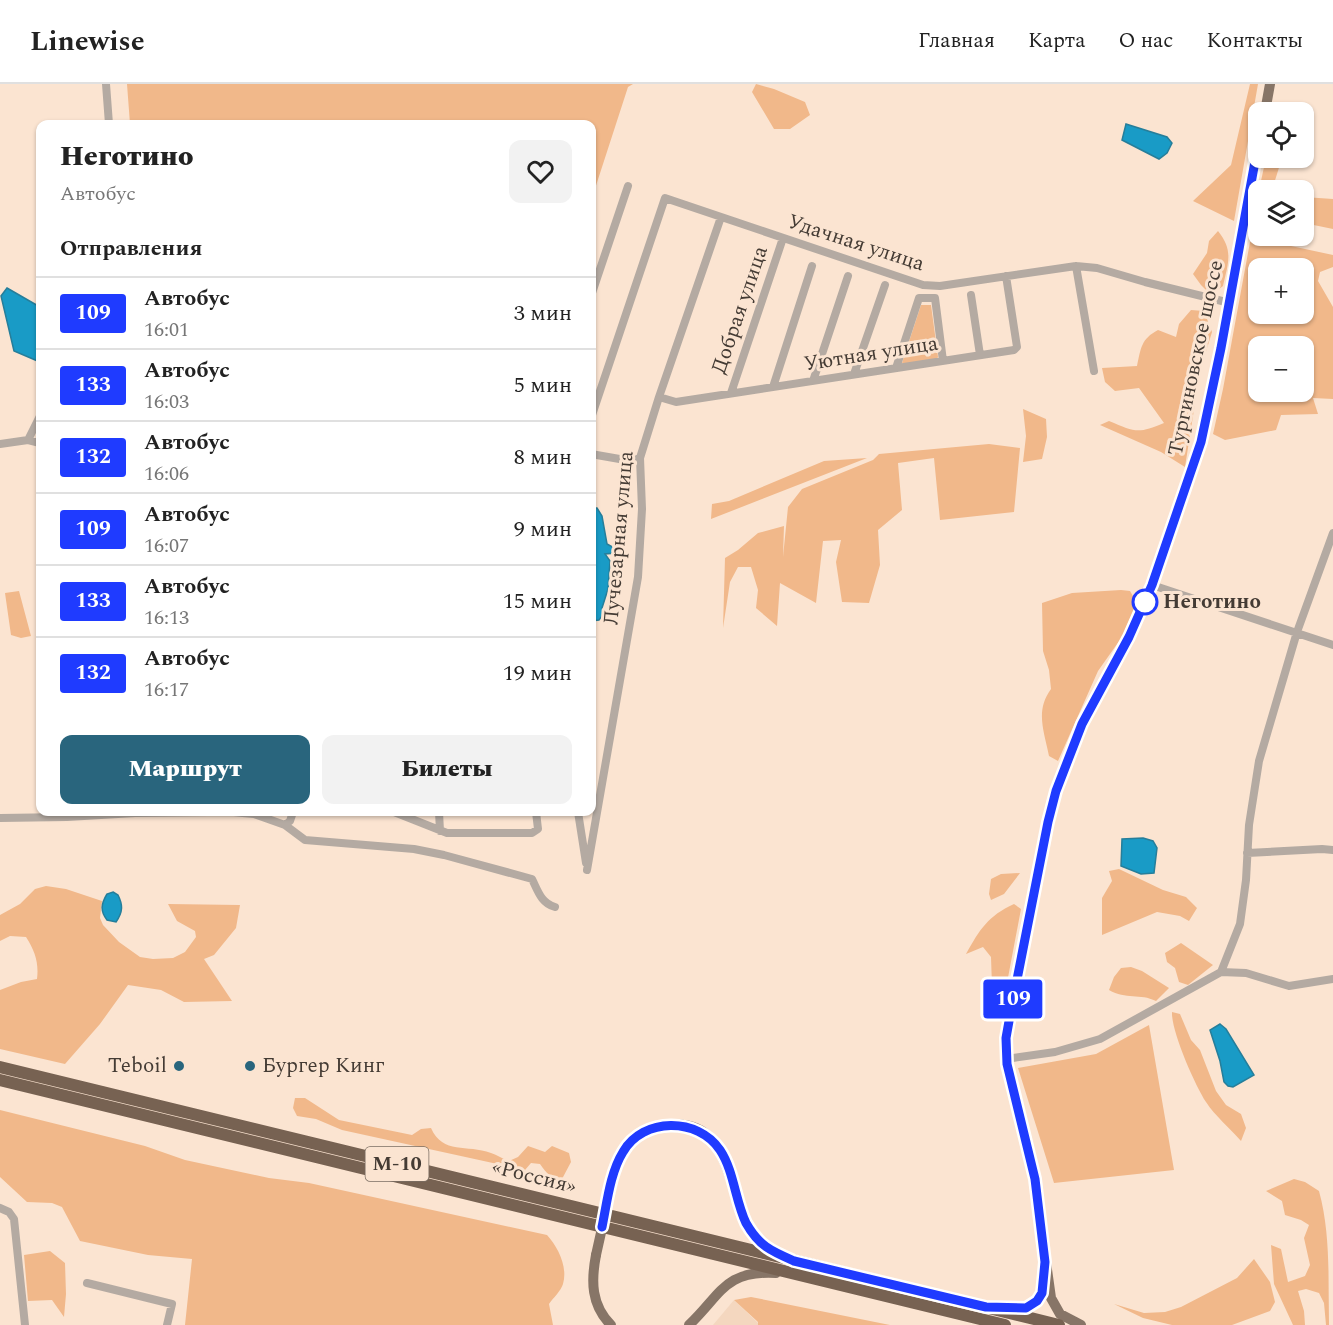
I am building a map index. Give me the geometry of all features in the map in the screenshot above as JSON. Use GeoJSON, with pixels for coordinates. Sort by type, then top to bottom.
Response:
{"type":"FeatureCollection","features":[{"type":"Feature","properties":{"kind":"highway","name":"«Россия»"},"geometry":{"type":"LineString","coordinates":[[0,1067],[793,1267],[1005,1325]]}},
{"type":"Feature","properties":{"kind":"highway","name":"«Россия»"},"geometry":{"type":"LineString","coordinates":[[0,1080],[793,1267],[986,1307],[1059,1325]]}},
{"type":"Feature","properties":{"kind":"main road"},"geometry":{"type":"LineString","coordinates":[[1267,102],[1270,84]]}},
{"type":"Feature","properties":{"kind":"main road","name":"Тургиновское шоссе"},"geometry":{"type":"LineString","coordinates":[[1081,1325],[1062,1316],[1054,1306],[1045,1262],[1032,1162],[1006,1059],[1007,1034],[1056,791],[1082,724],[1129,637],[1152,585],[1204,430],[1254,168]]}},
{"type":"Feature","properties":{"kind":"main road"},"geometry":{"type":"LineString","coordinates":[[611,1325],[595,1302],[593,1278],[596,1255],[613,1179],[624,1149],[644,1132],[664,1126],[686,1125],[715,1143],[725,1159],[742,1215],[752,1233],[770,1251],[793,1267]]}},
{"type":"Feature","properties":{"kind":"main road","name":"Тургиновское шоссе"},"geometry":{"type":"LineString","coordinates":[[986,1307],[1021,1309],[1034,1304],[1044,1289],[1045,1262]]}},
{"type":"Feature","properties":{"kind":"main road"},"geometry":{"type":"LineString","coordinates":[[689,1325],[720,1289],[734,1280],[742,1276],[793,1267]]}},
{"type":"Feature","properties":{"kind":"street"},"geometry":{"type":"LineString","coordinates":[[106,84],[109,120]]}},
{"type":"Feature","properties":{"kind":"street"},"geometry":{"type":"LineString","coordinates":[[596,281],[628,186]]}},
{"type":"Feature","properties":{"kind":"street","name":"Удачная улица"},"geometry":{"type":"LineString","coordinates":[[596,403],[665,198],[923,285],[940,286],[1076,266],[1097,268],[1230,303]]}},
{"type":"Feature","properties":{"kind":"street","name":"Лучезарная улица"},"geometry":{"type":"LineString","coordinates":[[579,816],[587,870],[638,577],[642,509],[640,458],[721,217]]}},
{"type":"Feature","properties":{"kind":"street","name":"Добрая улица"},"geometry":{"type":"LineString","coordinates":[[730,393],[783,238]]}},
{"type":"Feature","properties":{"kind":"street"},"geometry":{"type":"LineString","coordinates":[[773,387],[812,266]]}},
{"type":"Feature","properties":{"kind":"street"},"geometry":{"type":"LineString","coordinates":[[1076,266],[1094,371]]}},
{"type":"Feature","properties":{"kind":"street"},"geometry":{"type":"LineString","coordinates":[[813,381],[848,276]]}},
{"type":"Feature","properties":{"kind":"street","name":"Уютная улица"},"geometry":{"type":"LineString","coordinates":[[659,397],[676,402],[980,356],[1017,348],[1006,276]]}},
{"type":"Feature","properties":{"kind":"street"},"geometry":{"type":"LineString","coordinates":[[854,374],[885,285]]}},
{"type":"Feature","properties":{"kind":"street"},"geometry":{"type":"LineString","coordinates":[[971,295],[980,356]]}},
{"type":"Feature","properties":{"kind":"street"},"geometry":{"type":"LineString","coordinates":[[896,368],[919,298],[934,298],[943,361]]}},
{"type":"Feature","properties":{"kind":"street"},"geometry":{"type":"LineString","coordinates":[[27,440],[36,423]]}},
{"type":"Feature","properties":{"kind":"street"},"geometry":{"type":"LineString","coordinates":[[0,444],[27,440],[36,442]]}},
{"type":"Feature","properties":{"kind":"street"},"geometry":{"type":"LineString","coordinates":[[596,455],[631,461],[640,458]]}},
{"type":"Feature","properties":{"kind":"street"},"geometry":{"type":"LineString","coordinates":[[1221,972],[1240,924],[1249,825],[1260,761],[1297,632],[1333,533]]}},
{"type":"Feature","properties":{"kind":"street"},"geometry":{"type":"LineString","coordinates":[[1152,585],[1333,645]]}},
{"type":"Feature","properties":{"kind":"street"},"geometry":{"type":"LineString","coordinates":[[0,818],[84,816]]}},
{"type":"Feature","properties":{"kind":"street"},"geometry":{"type":"LineString","coordinates":[[260,816],[285,825],[305,840],[414,849],[532,879],[540,897],[547,905],[555,908]]}},
{"type":"Feature","properties":{"kind":"street"},"geometry":{"type":"LineString","coordinates":[[285,825],[292,816]]}},
{"type":"Feature","properties":{"kind":"street"},"geometry":{"type":"LineString","coordinates":[[404,816],[447,834],[532,833],[536,832],[537,816]]}},
{"type":"Feature","properties":{"kind":"street"},"geometry":{"type":"LineString","coordinates":[[439,816],[440,831]]}},
{"type":"Feature","properties":{"kind":"street"},"geometry":{"type":"LineString","coordinates":[[1247,853],[1333,850]]}},
{"type":"Feature","properties":{"kind":"street"},"geometry":{"type":"LineString","coordinates":[[1006,1059],[1055,1052],[1100,1039],[1221,972],[1246,973],[1289,986],[1333,979]]}},
{"type":"Feature","properties":{"kind":"street"},"geometry":{"type":"LineString","coordinates":[[0,1208],[9,1212],[14,1219],[25,1325]]}},
{"type":"Feature","properties":{"kind":"street"},"geometry":{"type":"LineString","coordinates":[[87,1284],[172,1304],[167,1325]]}},
{"type":"Feature","properties":{"kind":"shaded area"},"geometry":{"type":"Polygon","coordinates":[[[127,84],[633,84],[628,87],[596,186],[596,120],[130,120],[127,84]]]}},
{"type":"Feature","properties":{"kind":"shaded area"},"geometry":{"type":"Polygon","coordinates":[[[756,84],[805,102],[810,115],[790,129],[774,129],[752,92],[756,84]]]}},
{"type":"Feature","properties":{"kind":"shaded area"},"geometry":{"type":"Polygon","coordinates":[[[1250,84],[1258,84],[1255,102],[1248,102],[1248,141],[1234,221],[1193,201],[1231,165],[1250,84]]]}},
{"type":"Feature","properties":{"kind":"shaded area"},"geometry":{"type":"Polygon","coordinates":[[[1264,168],[1279,168],[1275,180],[1261,180],[1264,168]]]}},
{"type":"Feature","properties":{"kind":"shaded area"},"geometry":{"type":"Polygon","coordinates":[[[1314,198],[1333,199],[1333,229],[1314,225],[1314,198]]]}},
{"type":"Feature","properties":{"kind":"shaded area"},"geometry":{"type":"Polygon","coordinates":[[[1218,231],[1228,251],[1228,264],[1223,286],[1209,293],[1193,274],[1207,253],[1209,241],[1218,231]]]}},
{"type":"Feature","properties":{"kind":"shaded area"},"geometry":{"type":"Polygon","coordinates":[[[1249,246],[1291,246],[1333,255],[1333,267],[1320,272],[1318,281],[1333,307],[1333,399],[1314,398],[1314,336],[1248,336],[1248,402],[1314,401],[1318,414],[1281,415],[1276,430],[1225,440],[1213,434],[1249,246]]]}},
{"type":"Feature","properties":{"kind":"shaded area"},"geometry":{"type":"Polygon","coordinates":[[[921,305],[931,305],[938,357],[936,361],[905,364],[902,363],[921,305]]]}},
{"type":"Feature","properties":{"kind":"shaded area"},"geometry":{"type":"Polygon","coordinates":[[[1191,310],[1204,311],[1212,332],[1200,371],[1185,467],[1161,452],[1100,425],[1109,421],[1131,429],[1142,430],[1164,423],[1139,388],[1115,391],[1105,382],[1102,368],[1137,366],[1141,349],[1148,337],[1158,330],[1176,337],[1179,324],[1191,310]]]}},
{"type":"Feature","properties":{"kind":"shaded area"},"geometry":{"type":"Polygon","coordinates":[[[1023,409],[1046,419],[1047,437],[1042,459],[1023,462],[1026,436],[1023,409]]]}},
{"type":"Feature","properties":{"kind":"shaded area"},"geometry":{"type":"Polygon","coordinates":[[[989,444],[1020,448],[1014,512],[940,520],[934,458],[898,463],[902,510],[878,530],[880,565],[869,603],[842,602],[836,562],[841,540],[823,541],[816,603],[780,583],[777,626],[756,608],[758,590],[751,567],[738,567],[730,582],[723,628],[725,558],[758,533],[784,526],[783,557],[788,507],[802,489],[873,460],[879,454],[989,444]]]}},
{"type":"Feature","properties":{"kind":"shaded area"},"geometry":{"type":"Polygon","coordinates":[[[867,458],[711,519],[712,504],[729,501],[824,461],[867,458]]]}},
{"type":"Feature","properties":{"kind":"shaded area"},"geometry":{"type":"Polygon","coordinates":[[[19,591],[31,636],[21,638],[11,635],[5,593],[19,591]]]}},
{"type":"Feature","properties":{"kind":"shaded area"},"geometry":{"type":"Polygon","coordinates":[[[1130,591],[1137,603],[1122,637],[1098,671],[1058,761],[1049,756],[1042,721],[1043,705],[1051,689],[1049,670],[1043,651],[1042,603],[1072,593],[1130,591]]]}},
{"type":"Feature","properties":{"kind":"shaded area"},"geometry":{"type":"Polygon","coordinates":[[[1119,869],[1163,890],[1186,897],[1197,908],[1189,921],[1180,916],[1157,912],[1102,935],[1102,898],[1112,881],[1109,871],[1119,869]]]}},
{"type":"Feature","properties":{"kind":"shaded area"},"geometry":{"type":"Polygon","coordinates":[[[1020,873],[1004,894],[991,900],[989,894],[991,879],[1001,874],[1020,873]]]}},
{"type":"Feature","properties":{"kind":"shaded area"},"geometry":{"type":"Polygon","coordinates":[[[46,886],[66,889],[102,901],[100,918],[103,925],[119,942],[140,957],[153,959],[173,958],[185,952],[196,937],[195,931],[177,921],[168,904],[240,905],[236,928],[214,955],[204,959],[232,1001],[184,1002],[161,990],[128,985],[100,1024],[65,1064],[0,1049],[0,990],[37,979],[37,968],[36,957],[26,937],[10,936],[0,941],[0,915],[20,904],[35,889],[46,886]]]}},
{"type":"Feature","properties":{"kind":"shaded area"},"geometry":{"type":"Polygon","coordinates":[[[1014,904],[1021,909],[1003,1004],[992,986],[991,957],[983,947],[966,954],[986,924],[998,913],[1014,904]]]}},
{"type":"Feature","properties":{"kind":"shaded area"},"geometry":{"type":"Polygon","coordinates":[[[1181,943],[1213,965],[1188,985],[1179,982],[1175,968],[1167,962],[1165,953],[1181,943]]]}},
{"type":"Feature","properties":{"kind":"shaded area"},"geometry":{"type":"Polygon","coordinates":[[[1131,967],[1142,971],[1169,988],[1156,1001],[1144,997],[1121,995],[1109,990],[1114,977],[1121,968],[1131,967]]]}},
{"type":"Feature","properties":{"kind":"shaded area"},"geometry":{"type":"Polygon","coordinates":[[[1172,1012],[1180,1014],[1191,1040],[1200,1050],[1216,1091],[1226,1105],[1241,1114],[1246,1128],[1241,1141],[1201,1094],[1179,1044],[1172,1012]]]}},
{"type":"Feature","properties":{"kind":"shaded area"},"geometry":{"type":"Polygon","coordinates":[[[1149,1025],[1174,1170],[1054,1183],[1018,1068],[1096,1054],[1149,1025]]]}},
{"type":"Feature","properties":{"kind":"shaded area"},"geometry":{"type":"Polygon","coordinates":[[[295,1098],[305,1098],[339,1120],[412,1135],[421,1129],[431,1128],[442,1142],[449,1145],[482,1150],[509,1161],[518,1157],[528,1146],[545,1152],[552,1146],[569,1153],[571,1162],[562,1179],[550,1175],[540,1164],[531,1163],[525,1170],[342,1130],[316,1119],[297,1116],[293,1108],[295,1098]]]}},
{"type":"Feature","properties":{"kind":"shaded area"},"geometry":{"type":"Polygon","coordinates":[[[0,1110],[145,1146],[185,1160],[269,1178],[309,1183],[547,1235],[558,1251],[564,1271],[562,1287],[549,1304],[553,1325],[185,1325],[192,1259],[148,1255],[80,1241],[62,1207],[52,1203],[27,1202],[0,1177],[0,1110]]]}},
{"type":"Feature","properties":{"kind":"shaded area"},"geometry":{"type":"Polygon","coordinates":[[[1294,1179],[1305,1182],[1319,1191],[1327,1241],[1329,1325],[1326,1325],[1324,1303],[1319,1293],[1306,1289],[1298,1291],[1304,1311],[1305,1325],[1293,1325],[1274,1284],[1271,1245],[1281,1249],[1288,1282],[1305,1276],[1310,1265],[1304,1238],[1309,1225],[1285,1215],[1282,1201],[1266,1191],[1294,1179]]]}},
{"type":"Feature","properties":{"kind":"shaded area"},"geometry":{"type":"Polygon","coordinates":[[[50,1251],[65,1263],[64,1317],[52,1300],[28,1301],[24,1255],[50,1251]]]}},
{"type":"Feature","properties":{"kind":"shaded area"},"geometry":{"type":"Polygon","coordinates":[[[1254,1259],[1270,1282],[1275,1302],[1270,1311],[1232,1325],[1172,1325],[1143,1318],[1114,1304],[1144,1313],[1165,1312],[1181,1307],[1237,1278],[1254,1259]]]}},
{"type":"Feature","properties":{"kind":"shaded area"},"geometry":{"type":"Polygon","coordinates":[[[751,1297],[890,1325],[758,1325],[758,1322],[734,1300],[751,1297]]]}},
{"type":"Feature","properties":{"kind":"shaded area"},"geometry":{"type":"Polygon","coordinates":[[[734,1300],[758,1323],[758,1325],[713,1325],[734,1300]]]}},
{"type":"Feature","properties":{"kind":"water"},"geometry":{"type":"Polygon","coordinates":[[[1126,124],[1167,137],[1172,143],[1167,153],[1159,159],[1122,140],[1126,124]]]}},
{"type":"Feature","properties":{"kind":"water"},"geometry":{"type":"Polygon","coordinates":[[[7,288],[36,305],[36,360],[14,351],[1,296],[7,288]]]}},
{"type":"Feature","properties":{"kind":"water"},"geometry":{"type":"Polygon","coordinates":[[[596,508],[602,516],[607,544],[616,549],[616,553],[605,554],[610,561],[608,589],[602,608],[606,611],[596,620],[596,508]]]}},
{"type":"Feature","properties":{"kind":"water"},"geometry":{"type":"Polygon","coordinates":[[[1143,838],[1153,841],[1157,848],[1154,873],[1141,874],[1121,866],[1122,839],[1143,838]]]}},
{"type":"Feature","properties":{"kind":"water"},"geometry":{"type":"Polygon","coordinates":[[[113,892],[118,895],[121,905],[121,912],[116,922],[107,920],[102,910],[107,894],[113,892]]]}},
{"type":"Feature","properties":{"kind":"water"},"geometry":{"type":"Polygon","coordinates":[[[1220,1024],[1226,1029],[1254,1075],[1233,1087],[1224,1082],[1210,1030],[1220,1024]]]}},
{"type":"Feature","properties":{"kind":"bus line","name":"109"},"geometry":{"type":"LineString","coordinates":[[602,1227],[613,1179],[624,1149],[644,1132],[664,1126],[686,1125],[708,1137],[720,1150],[728,1167],[742,1215],[752,1233],[770,1251],[794,1261],[986,1307],[1021,1309],[1034,1304],[1040,1297],[1044,1289],[1045,1262],[1035,1179],[1006,1055],[1007,1034],[1024,941],[1048,822],[1069,754],[1089,709],[1129,637],[1152,585],[1201,442],[1210,406],[1254,168]]}},
{"type":"Feature","properties":{"kind":"place","name":"Неготино"},"geometry":{"type":"Point","coordinates":[1145,602]}},
{"type":"Feature","properties":{"kind":"place","name":"Teboil"},"geometry":{"type":"Point","coordinates":[179,1066]}},
{"type":"Feature","properties":{"kind":"place","name":"Бургер Кинг"},"geometry":{"type":"Point","coordinates":[250,1066]}}]}
